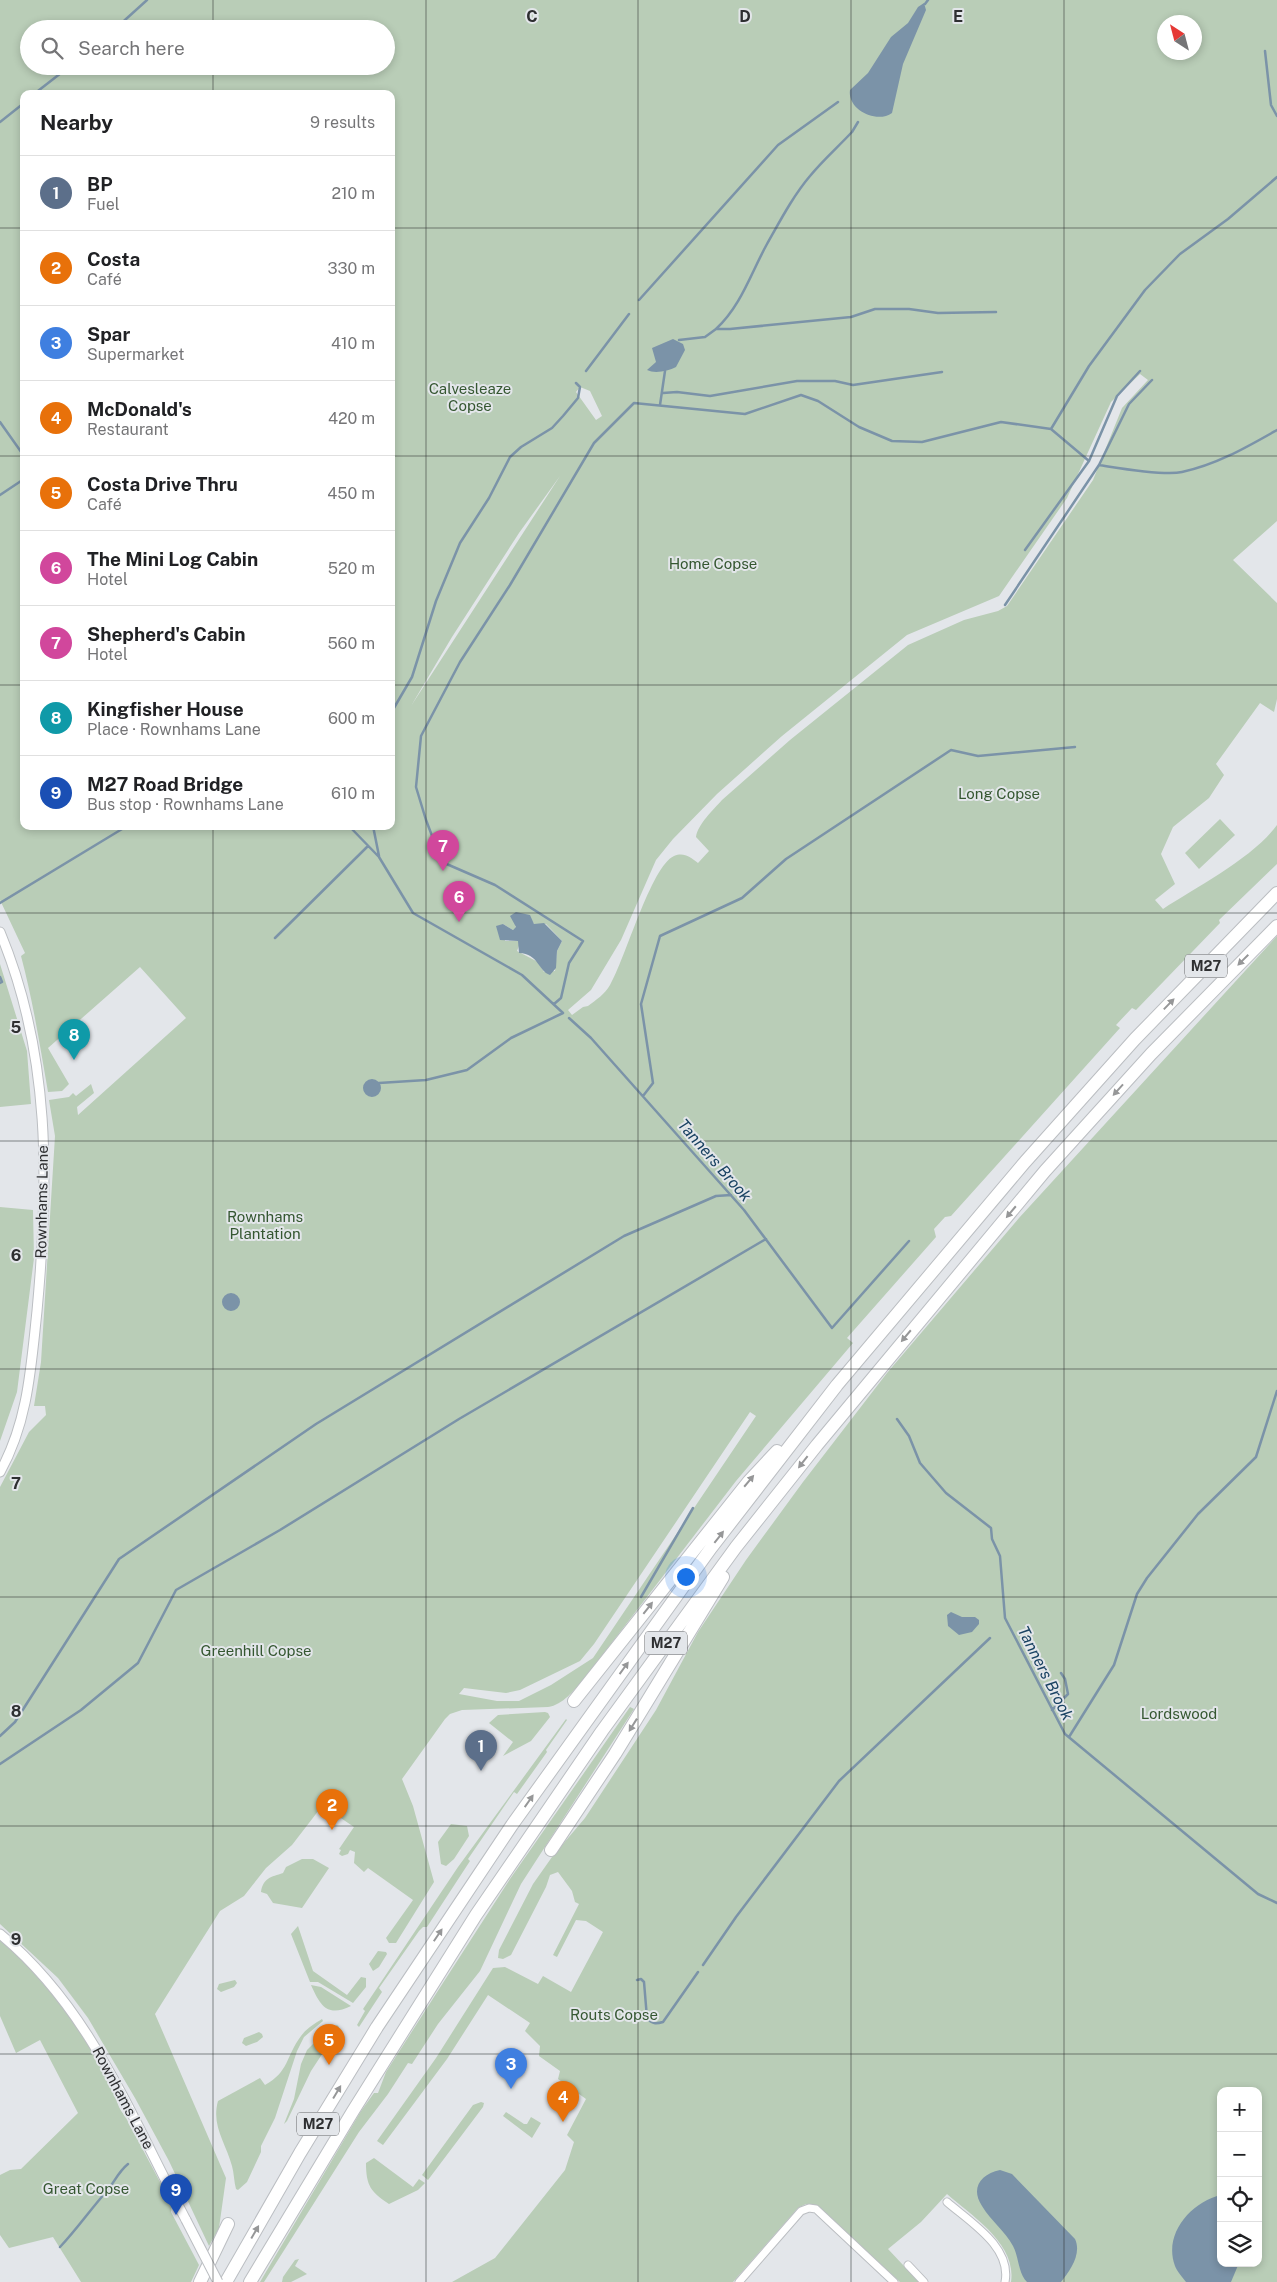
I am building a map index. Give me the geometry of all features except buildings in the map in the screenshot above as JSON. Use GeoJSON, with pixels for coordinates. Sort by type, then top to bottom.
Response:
{"type":"FeatureCollection","features":[{"type":"Feature","properties":{"kind":"highway","name":"M27"},"geometry":{"type":"LineString","coordinates":[[574,1701],[749,1481],[837,1385],[1025,1162],[1135,1039],[1277,893]]}},
{"type":"Feature","properties":{"kind":"highway","name":"M27"},"geometry":{"type":"LineString","coordinates":[[250,2282],[353,2111],[476,1915],[602,1731],[736,1547],[817,1444],[1045,1171],[1151,1054],[1277,926]]}},
{"type":"Feature","properties":{"kind":"highway","name":"M27"},"geometry":{"type":"LineString","coordinates":[[226,2282],[300,2153],[377,2027],[512,1825],[711,1548],[837,1385]]}},
{"type":"Feature","properties":{"kind":"highway","name":"M27"},"geometry":{"type":"LineString","coordinates":[[551,1850],[615,1754],[673,1661],[720,1583],[736,1547]]}},
{"type":"Feature","properties":{"kind":"highway"},"geometry":{"type":"LineString","coordinates":[[200,2282],[228,2224]]}},
{"type":"Feature","properties":{"kind":"street","name":"Rownhams Lane"},"geometry":{"type":"LineString","coordinates":[[0,932],[20,989],[36,1056],[43,1124],[45,1178],[43,1235],[29,1380],[18,1433],[0,1472]]}},
{"type":"Feature","properties":{"kind":"street","name":"Rownhams Lane"},"geometry":{"type":"LineString","coordinates":[[0,1934],[37,1969],[90,2037],[218,2282]]}},
{"type":"Feature","properties":{"kind":"street"},"geometry":{"type":"LineString","coordinates":[[948,2202],[995,2246],[1003,2257],[1006,2273],[1005,2282]]}},
{"type":"Feature","properties":{"kind":"street"},"geometry":{"type":"LineString","coordinates":[[738,2282],[801,2211],[809,2208],[816,2209],[894,2282]]}},
{"type":"Feature","properties":{"kind":"street"},"geometry":{"type":"LineString","coordinates":[[908,2265],[924,2282]]}},
{"type":"Feature","properties":{"kind":"green space"},"geometry":{"type":"Polygon","coordinates":[[[0,0],[1277,0],[1277,521],[1233,560],[1277,603],[1277,699],[1274,712],[1260,703],[1216,764],[1224,775],[1209,798],[1173,827],[1161,854],[1175,884],[1155,900],[1163,909],[1240,860],[1267,837],[1277,825],[1277,864],[1219,920],[1220,923],[1136,1010],[1132,1008],[1116,1025],[1120,1028],[951,1216],[945,1217],[934,1229],[936,1237],[847,1338],[853,1343],[736,1481],[572,1692],[553,1706],[462,1710],[450,1714],[445,1719],[402,1779],[413,1806],[434,1882],[396,1943],[389,1943],[386,1938],[413,1900],[368,1868],[364,1872],[354,1863],[355,1852],[350,1850],[348,1854],[342,1856],[339,1854],[341,1850],[339,1849],[354,1827],[326,1808],[319,1810],[292,1845],[266,1868],[244,1896],[220,1911],[155,2014],[226,2178],[219,2228],[209,2246],[169,2161],[88,2018],[58,1978],[0,1924],[0,1487],[29,1432],[46,1415],[45,1406],[34,1406],[41,1362],[55,1136],[49,1100],[69,1097],[73,1093],[76,1096],[91,1084],[94,1093],[77,1107],[78,1115],[186,1018],[140,967],[48,1048],[69,1084],[62,1091],[48,1092],[33,1007],[21,956],[25,953],[0,900],[0,0]],[[1140,374],[1111,402],[1067,498],[999,596],[907,635],[782,736],[717,794],[673,839],[656,860],[621,940],[591,990],[568,1010],[572,1015],[597,999],[610,985],[656,877],[665,863],[674,856],[684,855],[698,863],[709,851],[696,837],[697,832],[722,800],[790,740],[908,645],[964,620],[998,611],[1007,606],[1093,480],[1122,408],[1148,380],[1140,374]],[[580,387],[576,392],[596,420],[602,416],[590,391],[580,387]],[[560,476],[519,533],[452,637],[411,706],[560,476]],[[531,919],[515,924],[516,928],[513,930],[503,924],[505,941],[518,941],[520,943],[517,951],[538,962],[544,972],[555,971],[557,951],[562,941],[546,924],[534,924],[531,919]],[[750,1412],[594,1644],[580,1661],[520,1690],[506,1693],[464,1688],[459,1694],[497,1701],[519,1701],[551,1685],[593,1658],[756,1416],[750,1412]]]}},
{"type":"Feature","properties":{"kind":"green space"},"geometry":{"type":"Polygon","coordinates":[[[1220,819],[1235,835],[1199,869],[1185,853],[1220,819]]]}},
{"type":"Feature","properties":{"kind":"green space"},"geometry":{"type":"Polygon","coordinates":[[[1277,936],[1277,2282],[1011,2282],[1011,2268],[1007,2255],[1000,2243],[980,2221],[947,2194],[921,2222],[888,2249],[919,2282],[900,2282],[817,2207],[806,2204],[798,2208],[733,2282],[452,2282],[495,2258],[565,2170],[574,2142],[567,2135],[586,2099],[558,2079],[560,2071],[539,2056],[540,2046],[525,2031],[530,2023],[488,1995],[447,2059],[383,2145],[377,2141],[436,2058],[493,1968],[505,1967],[538,1984],[543,1976],[571,1992],[603,1932],[586,1921],[576,1920],[557,1957],[553,1955],[579,1904],[575,1902],[572,1891],[558,1872],[550,1875],[546,1887],[511,1955],[503,1959],[498,1958],[499,1950],[533,1884],[552,1857],[585,1818],[656,1710],[698,1632],[746,1560],[887,1373],[1019,1218],[1277,936]]]}},
{"type":"Feature","properties":{"kind":"green space"},"geometry":{"type":"Polygon","coordinates":[[[0,964],[27,1051],[31,1104],[0,1107],[0,964]]]}},
{"type":"Feature","properties":{"kind":"green space"},"geometry":{"type":"Polygon","coordinates":[[[0,1207],[33,1210],[34,1258],[17,1392],[0,1441],[0,1207]]]}},
{"type":"Feature","properties":{"kind":"green space"},"geometry":{"type":"Polygon","coordinates":[[[630,1707],[634,1709],[521,1884],[480,1971],[438,2024],[412,2064],[408,2063],[388,2094],[359,2132],[264,2282],[260,2282],[361,2111],[374,2093],[378,2093],[386,2072],[441,1986],[510,1879],[630,1707]]]}},
{"type":"Feature","properties":{"kind":"green space"},"geometry":{"type":"Polygon","coordinates":[[[545,1712],[550,1717],[531,1741],[503,1756],[513,1742],[489,1723],[498,1715],[545,1712]]]}},
{"type":"Feature","properties":{"kind":"green space"},"geometry":{"type":"Polygon","coordinates":[[[566,1719],[546,1750],[547,1752],[517,1794],[514,1792],[468,1859],[470,1861],[427,1927],[423,1927],[419,1931],[379,1988],[382,1992],[359,2027],[357,2025],[365,2011],[363,2009],[458,1867],[566,1719]]]}},
{"type":"Feature","properties":{"kind":"green space"},"geometry":{"type":"Polygon","coordinates":[[[451,1824],[467,1826],[469,1836],[454,1859],[446,1866],[441,1864],[438,1842],[451,1824]]]}},
{"type":"Feature","properties":{"kind":"green space"},"geometry":{"type":"Polygon","coordinates":[[[302,1859],[313,1859],[329,1868],[302,1908],[273,1903],[267,1894],[261,1892],[262,1887],[268,1879],[283,1873],[286,1867],[302,1859]]]}},
{"type":"Feature","properties":{"kind":"green space"},"geometry":{"type":"Polygon","coordinates":[[[298,1926],[313,1971],[347,1995],[361,1977],[366,1978],[366,1987],[353,2003],[318,1982],[310,1982],[291,1934],[298,1926]]]}},
{"type":"Feature","properties":{"kind":"green space","name":"Great Copse"},"geometry":{"type":"Polygon","coordinates":[[[0,1939],[21,1958],[69,2014],[110,2079],[119,2107],[168,2197],[172,2205],[171,2212],[199,2265],[191,2282],[81,2282],[53,2237],[9,2248],[0,2235],[0,2175],[10,2170],[21,2169],[78,2113],[40,2040],[16,2053],[0,2016],[0,1939]]]}},
{"type":"Feature","properties":{"kind":"green space"},"geometry":{"type":"Polygon","coordinates":[[[378,1951],[386,1952],[387,1954],[379,1967],[373,1971],[369,1964],[378,1951]]]}},
{"type":"Feature","properties":{"kind":"green space"},"geometry":{"type":"Polygon","coordinates":[[[235,1980],[237,1983],[234,1987],[221,1992],[217,1989],[219,1984],[235,1980]]]}},
{"type":"Feature","properties":{"kind":"green space"},"geometry":{"type":"Polygon","coordinates":[[[311,1985],[321,1987],[351,2006],[336,2011],[325,2008],[311,1985]]]}},
{"type":"Feature","properties":{"kind":"green space"},"geometry":{"type":"Polygon","coordinates":[[[322,2019],[323,2021],[304,2037],[297,2051],[275,2118],[261,2146],[261,2152],[247,2182],[238,2190],[236,2189],[233,2169],[216,2118],[218,2101],[260,2078],[265,2085],[273,2080],[283,2069],[301,2036],[308,2028],[322,2019]]]}},
{"type":"Feature","properties":{"kind":"green space"},"geometry":{"type":"Polygon","coordinates":[[[337,2025],[339,2027],[336,2033],[311,2071],[284,2124],[294,2099],[301,2064],[307,2050],[325,2032],[337,2025]]]}},
{"type":"Feature","properties":{"kind":"green space"},"geometry":{"type":"Polygon","coordinates":[[[259,2032],[263,2037],[257,2042],[246,2046],[242,2043],[244,2038],[259,2032]]]}},
{"type":"Feature","properties":{"kind":"green space"},"geometry":{"type":"Polygon","coordinates":[[[481,2102],[484,2103],[483,2107],[428,2180],[422,2175],[473,2105],[481,2102]]]}},
{"type":"Feature","properties":{"kind":"green space"},"geometry":{"type":"Polygon","coordinates":[[[506,2112],[524,2124],[527,2124],[531,2117],[541,2123],[532,2138],[503,2116],[506,2112]]]}},
{"type":"Feature","properties":{"kind":"green space"},"geometry":{"type":"Polygon","coordinates":[[[374,2158],[413,2187],[419,2179],[425,2183],[418,2190],[389,2204],[374,2192],[367,2177],[366,2163],[374,2158]]]}},
{"type":"Feature","properties":{"kind":"green space"},"geometry":{"type":"Polygon","coordinates":[[[299,2259],[295,2266],[307,2274],[291,2282],[282,2282],[283,2277],[295,2260],[299,2259]]]}},
{"type":"Feature","properties":{"kind":"water"},"geometry":{"type":"Polygon","coordinates":[[[924,3],[926,10],[903,64],[892,113],[879,117],[864,113],[853,104],[850,90],[868,73],[891,37],[908,23],[918,7],[924,3]]]}},
{"type":"Feature","properties":{"kind":"water"},"geometry":{"type":"Polygon","coordinates":[[[673,339],[683,344],[685,350],[676,367],[662,372],[647,370],[656,362],[652,348],[673,339]]]}},
{"type":"Feature","properties":{"kind":"water"},"geometry":{"type":"Polygon","coordinates":[[[516,912],[530,915],[534,924],[544,923],[562,941],[557,951],[556,968],[550,975],[531,956],[519,953],[518,941],[500,940],[496,926],[503,924],[513,930],[516,927],[510,916],[516,912]]]}},
{"type":"Feature","properties":{"kind":"water"},"geometry":{"type":"Polygon","coordinates":[[[372,1079],[378,1082],[381,1088],[378,1094],[372,1097],[366,1094],[363,1088],[366,1082],[372,1079]]]}},
{"type":"Feature","properties":{"kind":"water"},"geometry":{"type":"Polygon","coordinates":[[[231,1293],[237,1296],[240,1302],[237,1308],[231,1311],[225,1308],[222,1302],[225,1296],[231,1293]]]}},
{"type":"Feature","properties":{"kind":"water"},"geometry":{"type":"Polygon","coordinates":[[[951,1612],[962,1617],[975,1617],[979,1620],[979,1624],[972,1632],[959,1635],[948,1626],[947,1615],[951,1612]]]}},
{"type":"Feature","properties":{"kind":"water"},"geometry":{"type":"Polygon","coordinates":[[[1000,2170],[1012,2174],[1075,2239],[1077,2245],[1076,2256],[1071,2268],[1061,2282],[1027,2282],[1022,2274],[1013,2246],[982,2206],[977,2193],[979,2183],[987,2175],[1000,2170]]]}},
{"type":"Feature","properties":{"kind":"water"},"geometry":{"type":"Polygon","coordinates":[[[1217,2196],[1217,2267],[1237,2267],[1231,2282],[1186,2282],[1175,2266],[1172,2254],[1176,2231],[1190,2212],[1217,2196]]]}},
{"type":"Feature","properties":{"kind":"waterway"},"geometry":{"type":"LineString","coordinates":[[125,20],[147,0]]}},
{"type":"Feature","properties":{"kind":"waterway"},"geometry":{"type":"LineString","coordinates":[[925,4],[928,0]]}},
{"type":"Feature","properties":{"kind":"waterway"},"geometry":{"type":"LineString","coordinates":[[1265,51],[1271,105],[1277,116]]}},
{"type":"Feature","properties":{"kind":"waterway"},"geometry":{"type":"LineString","coordinates":[[39,90],[58,75]]}},
{"type":"Feature","properties":{"kind":"waterway"},"geometry":{"type":"LineString","coordinates":[[639,300],[778,145],[838,102]]}},
{"type":"Feature","properties":{"kind":"waterway"},"geometry":{"type":"LineString","coordinates":[[0,122],[20,106]]}},
{"type":"Feature","properties":{"kind":"waterway"},"geometry":{"type":"LineString","coordinates":[[716,329],[739,300],[767,244],[798,192],[815,170],[852,132],[858,122]]}},
{"type":"Feature","properties":{"kind":"waterway"},"geometry":{"type":"LineString","coordinates":[[1051,429],[1089,366],[1145,290],[1180,254],[1228,219],[1277,177]]}},
{"type":"Feature","properties":{"kind":"waterway"},"geometry":{"type":"LineString","coordinates":[[679,340],[705,337],[716,329],[851,317],[875,309],[909,309],[938,313],[996,312]]}},
{"type":"Feature","properties":{"kind":"waterway"},"geometry":{"type":"LineString","coordinates":[[586,371],[629,314]]}},
{"type":"Feature","properties":{"kind":"waterway"},"geometry":{"type":"LineString","coordinates":[[660,405],[665,371]]}},
{"type":"Feature","properties":{"kind":"waterway"},"geometry":{"type":"LineString","coordinates":[[1025,550],[1089,461],[1117,396],[1140,371]]}},
{"type":"Feature","properties":{"kind":"waterway"},"geometry":{"type":"LineString","coordinates":[[663,393],[677,392],[710,396],[797,381],[835,381],[853,385],[942,372]]}},
{"type":"Feature","properties":{"kind":"waterway"},"geometry":{"type":"LineString","coordinates":[[1005,605],[1099,465],[1129,404],[1152,380]]}},
{"type":"Feature","properties":{"kind":"waterway"},"geometry":{"type":"LineString","coordinates":[[395,706],[412,677],[436,601],[460,543],[489,498],[510,457],[521,447],[552,428],[578,398],[580,387],[576,383]]}},
{"type":"Feature","properties":{"kind":"waterway"},"geometry":{"type":"LineString","coordinates":[[554,1004],[561,998],[569,963],[583,941],[495,885],[442,862],[416,787],[421,736],[460,662],[510,585],[594,443],[634,403],[745,414],[801,395],[818,401],[859,427],[892,441],[922,442],[1001,422],[1051,429],[1089,461]]}},
{"type":"Feature","properties":{"kind":"waterway"},"geometry":{"type":"LineString","coordinates":[[0,422],[20,450]]}},
{"type":"Feature","properties":{"kind":"waterway"},"geometry":{"type":"LineString","coordinates":[[1099,465],[1129,470],[1182,472],[1219,460],[1277,430]]}},
{"type":"Feature","properties":{"kind":"waterway"},"geometry":{"type":"LineString","coordinates":[[0,495],[20,482]]}},
{"type":"Feature","properties":{"kind":"waterway"},"geometry":{"type":"LineString","coordinates":[[643,1096],[653,1083],[641,1004],[660,936],[742,898],[786,859],[951,750],[978,756],[1075,747]]}},
{"type":"Feature","properties":{"kind":"waterway"},"geometry":{"type":"LineString","coordinates":[[0,903],[120,830]]}},
{"type":"Feature","properties":{"kind":"waterway","name":"Tanners Brook"},"geometry":{"type":"LineString","coordinates":[[353,830],[379,857],[413,913],[522,975],[563,1013],[511,1038],[467,1070],[426,1080],[379,1083]]}},
{"type":"Feature","properties":{"kind":"waterway"},"geometry":{"type":"LineString","coordinates":[[374,830],[379,856]]}},
{"type":"Feature","properties":{"kind":"waterway"},"geometry":{"type":"LineString","coordinates":[[275,938],[368,846]]}},
{"type":"Feature","properties":{"kind":"waterway"},"geometry":{"type":"LineString","coordinates":[[0,977],[2,982],[0,983]]}},
{"type":"Feature","properties":{"kind":"waterway","name":"Tanners Brook"},"geometry":{"type":"LineString","coordinates":[[569,1018],[591,1038],[744,1210],[832,1328],[909,1241]]}},
{"type":"Feature","properties":{"kind":"waterway"},"geometry":{"type":"LineString","coordinates":[[0,1736],[15,1722],[119,1559],[316,1424],[624,1236],[716,1196],[731,1195]]}},
{"type":"Feature","properties":{"kind":"waterway"},"geometry":{"type":"LineString","coordinates":[[0,1764],[81,1710],[138,1663],[176,1590],[280,1530],[459,1419],[766,1239]]}},
{"type":"Feature","properties":{"kind":"waterway"},"geometry":{"type":"LineString","coordinates":[[1069,1737],[1114,1665],[1137,1594],[1147,1578],[1198,1514],[1256,1457],[1277,1391]]}},
{"type":"Feature","properties":{"kind":"waterway","name":"Tanners Brook"},"geometry":{"type":"LineString","coordinates":[[897,1419],[909,1436],[920,1463],[946,1493],[991,1528],[992,1539],[1000,1556],[1005,1618],[1065,1734],[1258,1894],[1277,1903]]}},
{"type":"Feature","properties":{"kind":"waterway"},"geometry":{"type":"LineString","coordinates":[[641,1597],[693,1508]]}},
{"type":"Feature","properties":{"kind":"waterway"},"geometry":{"type":"LineString","coordinates":[[703,1965],[736,1917],[839,1781],[990,1638]]}},
{"type":"Feature","properties":{"kind":"waterway"},"geometry":{"type":"LineString","coordinates":[[1052,1710],[1068,1694],[1065,1679],[1061,1673]]}},
{"type":"Feature","properties":{"kind":"waterway"},"geometry":{"type":"LineString","coordinates":[[637,1980],[641,1979],[644,1982],[647,2018],[652,2022],[658,2023],[663,2022],[698,1972]]}},
{"type":"Feature","properties":{"kind":"waterway"},"geometry":{"type":"LineString","coordinates":[[60,2247],[109,2189],[121,2170],[128,2164]]}},
{"type":"Feature","properties":{"kind":"place","name":"Shepherd's Cabin"},"geometry":{"type":"Point","coordinates":[443,871]}},
{"type":"Feature","properties":{"kind":"place","name":"The Mini Log Cabin"},"geometry":{"type":"Point","coordinates":[459,922]}},
{"type":"Feature","properties":{"kind":"place","name":"Kingfisher House"},"geometry":{"type":"Point","coordinates":[74,1060]}},
{"type":"Feature","properties":{"kind":"place","name":"BP"},"geometry":{"type":"Point","coordinates":[481,1771]}},
{"type":"Feature","properties":{"kind":"place","name":"Costa"},"geometry":{"type":"Point","coordinates":[332,1830]}},
{"type":"Feature","properties":{"kind":"place","name":"Costa Drive Thru"},"geometry":{"type":"Point","coordinates":[329,2065]}},
{"type":"Feature","properties":{"kind":"place","name":"Spar"},"geometry":{"type":"Point","coordinates":[511,2089]}},
{"type":"Feature","properties":{"kind":"place","name":"McDonald's"},"geometry":{"type":"Point","coordinates":[563,2122]}},
{"type":"Feature","properties":{"kind":"place","name":"M27 Road Bridge"},"geometry":{"type":"Point","coordinates":[176,2215]}},
{"type":"Feature","properties":{"kind":"park label","name":"Calvesleaze Copse"},"geometry":{"type":"Point","coordinates":[470,398]}},
{"type":"Feature","properties":{"kind":"park label","name":"Home Copse"},"geometry":{"type":"Point","coordinates":[713,564]}},
{"type":"Feature","properties":{"kind":"park label","name":"Long Copse"},"geometry":{"type":"Point","coordinates":[999,794]}},
{"type":"Feature","properties":{"kind":"park label","name":"Rownhams Plantation"},"geometry":{"type":"Point","coordinates":[265,1226]}},
{"type":"Feature","properties":{"kind":"park label","name":"Greenhill Copse"},"geometry":{"type":"Point","coordinates":[256,1651]}},
{"type":"Feature","properties":{"kind":"park label","name":"Lordswood"},"geometry":{"type":"Point","coordinates":[1179,1714]}},
{"type":"Feature","properties":{"kind":"park label","name":"Routs Copse"},"geometry":{"type":"Point","coordinates":[614,2015]}}]}
